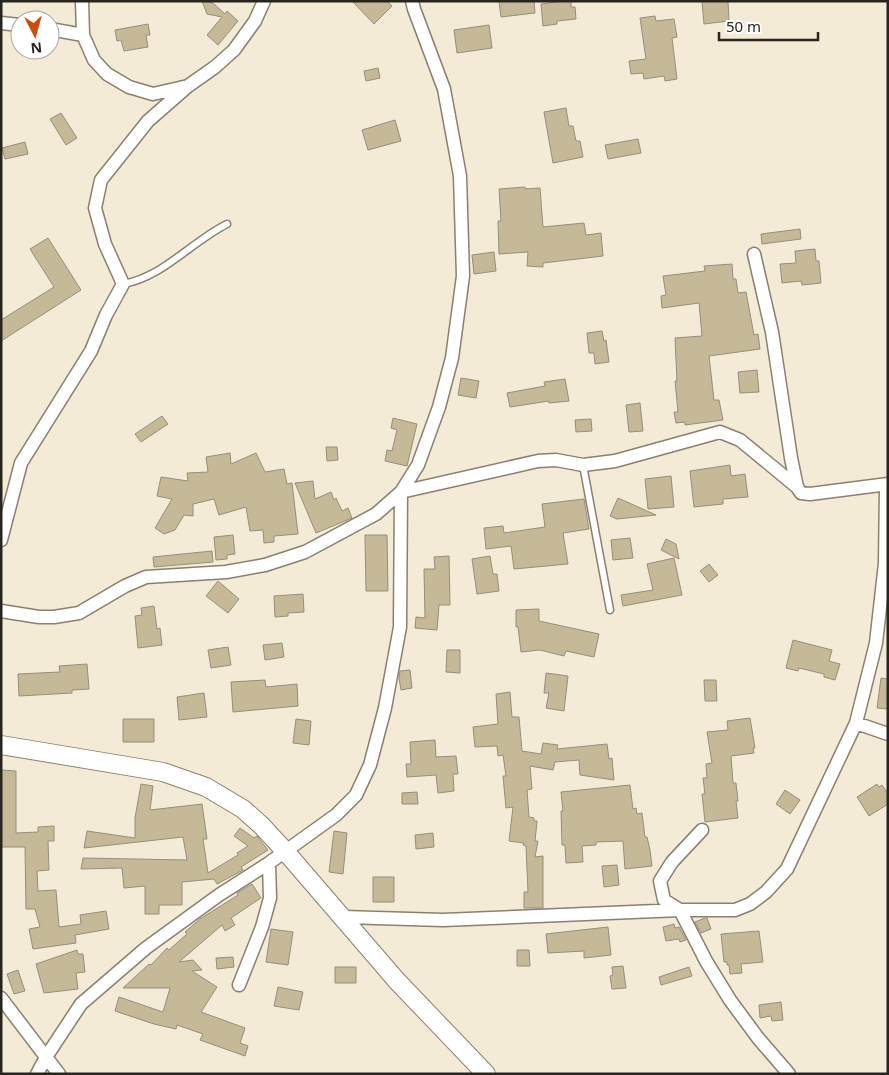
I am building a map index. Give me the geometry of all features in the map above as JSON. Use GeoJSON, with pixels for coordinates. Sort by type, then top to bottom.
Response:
{"type":"FeatureCollection","features":[{"type":"Feature","properties":{"kind":"street"},"geometry":{"type":"LineString","coordinates":[[82,1],[83,35],[94,60],[107,74],[129,87],[153,94],[188,86]]}},
{"type":"Feature","properties":{"kind":"street"},"geometry":{"type":"LineString","coordinates":[[1,540],[21,463],[91,351],[106,315],[123,284],[105,244],[95,208],[101,180],[148,121],[188,86],[234,50],[255,21],[264,1]]}},
{"type":"Feature","properties":{"kind":"street"},"geometry":{"type":"LineString","coordinates":[[1,611],[54,618],[79,613],[125,586],[146,577],[226,572],[265,565],[305,552],[376,514],[401,492],[418,465],[440,407],[452,358],[463,276],[460,176],[444,89],[412,1]]}},
{"type":"Feature","properties":{"kind":"street"},"geometry":{"type":"LineString","coordinates":[[60,31],[83,35]]}},
{"type":"Feature","properties":{"kind":"street"},"geometry":{"type":"LineString","coordinates":[[754,254],[772,332],[797,487]]}},
{"type":"Feature","properties":{"kind":"street"},"geometry":{"type":"LineString","coordinates":[[343,917],[443,920],[680,910],[735,910],[750,904],[787,869],[856,723],[876,643],[885,563],[887,484],[810,494],[801,493],[797,487],[740,440],[720,432],[615,462],[583,465],[556,460],[538,461],[401,492]]}},
{"type":"Feature","properties":{"kind":"street"},"geometry":{"type":"LineString","coordinates":[[38,1074],[46,1057],[81,1004],[146,948],[219,895],[269,863],[336,815],[356,795],[370,765],[385,708],[400,627],[401,492]]}},
{"type":"Feature","properties":{"kind":"street"},"geometry":{"type":"LineString","coordinates":[[856,723],[888,734]]}},
{"type":"Feature","properties":{"kind":"street"},"geometry":{"type":"LineString","coordinates":[[1,745],[163,772],[206,788],[243,809],[286,851],[397,981],[486,1074]]}},
{"type":"Feature","properties":{"kind":"street"},"geometry":{"type":"LineString","coordinates":[[702,830],[672,862],[660,881],[664,900],[680,910],[706,961],[730,1000],[758,1038],[789,1074]]}},
{"type":"Feature","properties":{"kind":"street"},"geometry":{"type":"LineString","coordinates":[[239,985],[262,927],[270,898],[269,863]]}},
{"type":"Feature","properties":{"kind":"street"},"geometry":{"type":"LineString","coordinates":[[1,998],[59,1074]]}},
{"type":"Feature","properties":{"kind":"lane"},"geometry":{"type":"LineString","coordinates":[[123,284],[136,282],[169,264],[209,233],[227,224]]}},
{"type":"Feature","properties":{"kind":"lane"},"geometry":{"type":"LineString","coordinates":[[583,465],[610,610]]}},
{"type":"Feature","properties":{"kind":"building"},"geometry":{"type":"Polygon","coordinates":[[[202,1],[213,3],[225,14],[227,11],[238,21],[218,45],[207,35],[222,17],[207,14],[202,1]]]}},
{"type":"Feature","properties":{"kind":"building"},"geometry":{"type":"Polygon","coordinates":[[[352,1],[387,1],[392,6],[374,24],[352,1]]]}},
{"type":"Feature","properties":{"kind":"building"},"geometry":{"type":"Polygon","coordinates":[[[499,1],[534,1],[535,13],[501,17],[499,1]]]}},
{"type":"Feature","properties":{"kind":"building"},"geometry":{"type":"Polygon","coordinates":[[[571,1],[571,7],[575,7],[576,19],[557,21],[557,24],[543,26],[541,4],[571,1]]]}},
{"type":"Feature","properties":{"kind":"building"},"geometry":{"type":"Polygon","coordinates":[[[702,1],[728,1],[729,21],[704,24],[702,1]]]}},
{"type":"Feature","properties":{"kind":"building"},"geometry":{"type":"Polygon","coordinates":[[[655,16],[656,21],[674,19],[677,37],[672,38],[677,79],[665,81],[664,76],[644,79],[643,73],[631,74],[629,61],[646,59],[640,18],[655,16]]]}},
{"type":"Feature","properties":{"kind":"building"},"geometry":{"type":"Polygon","coordinates":[[[148,24],[150,35],[146,35],[148,47],[124,51],[121,40],[117,41],[115,30],[148,24]]]}},
{"type":"Feature","properties":{"kind":"building"},"geometry":{"type":"Polygon","coordinates":[[[489,25],[492,48],[457,53],[454,30],[489,25]]]}},
{"type":"Feature","properties":{"kind":"building"},"geometry":{"type":"Polygon","coordinates":[[[378,68],[380,78],[366,81],[364,71],[378,68]]]}},
{"type":"Feature","properties":{"kind":"building"},"geometry":{"type":"Polygon","coordinates":[[[566,108],[569,126],[573,126],[576,141],[580,141],[583,157],[553,163],[544,112],[566,108]]]}},
{"type":"Feature","properties":{"kind":"building"},"geometry":{"type":"Polygon","coordinates":[[[61,113],[77,138],[66,145],[50,119],[61,113]]]}},
{"type":"Feature","properties":{"kind":"building"},"geometry":{"type":"Polygon","coordinates":[[[395,120],[401,141],[368,150],[362,130],[395,120]]]}},
{"type":"Feature","properties":{"kind":"building"},"geometry":{"type":"Polygon","coordinates":[[[638,139],[641,153],[608,159],[605,145],[638,139]]]}},
{"type":"Feature","properties":{"kind":"building"},"geometry":{"type":"Polygon","coordinates":[[[25,142],[28,154],[5,159],[2,148],[25,142]]]}},
{"type":"Feature","properties":{"kind":"building"},"geometry":{"type":"Polygon","coordinates":[[[525,187],[525,189],[540,188],[543,227],[584,223],[586,235],[601,233],[603,256],[543,263],[543,267],[527,266],[528,252],[499,254],[498,221],[501,221],[499,189],[525,187]]]}},
{"type":"Feature","properties":{"kind":"building"},"geometry":{"type":"Polygon","coordinates":[[[800,229],[801,239],[762,244],[761,234],[800,229]]]}},
{"type":"Feature","properties":{"kind":"building"},"geometry":{"type":"Polygon","coordinates":[[[48,238],[81,290],[1,341],[1,320],[54,287],[30,249],[48,238]]]}},
{"type":"Feature","properties":{"kind":"building"},"geometry":{"type":"Polygon","coordinates":[[[815,249],[816,261],[819,261],[821,283],[802,285],[801,281],[782,283],[780,264],[796,263],[795,251],[815,249]]]}},
{"type":"Feature","properties":{"kind":"building"},"geometry":{"type":"Polygon","coordinates":[[[494,252],[496,271],[474,274],[472,255],[494,252]]]}},
{"type":"Feature","properties":{"kind":"building"},"geometry":{"type":"Polygon","coordinates":[[[732,264],[733,279],[736,279],[738,293],[746,292],[754,335],[758,334],[760,349],[709,356],[714,400],[719,400],[723,420],[685,425],[685,422],[676,423],[674,412],[678,412],[675,381],[677,381],[675,338],[702,336],[699,303],[662,308],[661,296],[666,295],[663,276],[705,271],[704,266],[732,264]]]}},
{"type":"Feature","properties":{"kind":"building"},"geometry":{"type":"Polygon","coordinates":[[[602,331],[604,341],[606,340],[609,362],[595,364],[594,353],[589,353],[587,333],[602,331]]]}},
{"type":"Feature","properties":{"kind":"building"},"geometry":{"type":"Polygon","coordinates":[[[757,370],[759,392],[740,393],[738,372],[757,370]]]}},
{"type":"Feature","properties":{"kind":"building"},"geometry":{"type":"Polygon","coordinates":[[[461,378],[479,381],[476,398],[458,395],[461,378]]]}},
{"type":"Feature","properties":{"kind":"building"},"geometry":{"type":"Polygon","coordinates":[[[565,379],[569,401],[549,403],[549,401],[510,407],[507,393],[545,386],[544,382],[565,379]]]}},
{"type":"Feature","properties":{"kind":"building"},"geometry":{"type":"Polygon","coordinates":[[[640,403],[643,431],[629,432],[626,405],[640,403]]]}},
{"type":"Feature","properties":{"kind":"building"},"geometry":{"type":"Polygon","coordinates":[[[162,416],[168,424],[141,442],[135,434],[162,416]]]}},
{"type":"Feature","properties":{"kind":"building"},"geometry":{"type":"Polygon","coordinates":[[[393,418],[417,424],[407,466],[385,461],[387,450],[392,451],[397,430],[391,428],[393,418]]]}},
{"type":"Feature","properties":{"kind":"building"},"geometry":{"type":"Polygon","coordinates":[[[591,419],[592,431],[576,432],[575,420],[591,419]]]}},
{"type":"Feature","properties":{"kind":"building"},"geometry":{"type":"Polygon","coordinates":[[[326,447],[337,447],[338,460],[327,461],[326,447]]]}},
{"type":"Feature","properties":{"kind":"building"},"geometry":{"type":"Polygon","coordinates":[[[230,453],[231,464],[256,453],[265,472],[284,469],[287,484],[292,483],[298,534],[274,536],[274,542],[264,543],[263,530],[250,531],[246,507],[219,515],[214,499],[193,504],[193,516],[184,515],[175,530],[164,534],[155,528],[172,499],[157,496],[161,477],[188,481],[187,473],[208,472],[206,457],[230,453]]]}},
{"type":"Feature","properties":{"kind":"building"},"geometry":{"type":"Polygon","coordinates":[[[730,465],[731,476],[745,474],[748,497],[723,499],[723,504],[694,507],[690,471],[730,465]]]}},
{"type":"Feature","properties":{"kind":"building"},"geometry":{"type":"Polygon","coordinates":[[[671,476],[674,507],[648,509],[645,479],[671,476]]]}},
{"type":"Feature","properties":{"kind":"building"},"geometry":{"type":"Polygon","coordinates":[[[313,481],[315,499],[331,492],[342,511],[348,508],[352,518],[316,533],[295,483],[313,481]]]}},
{"type":"Feature","properties":{"kind":"building"},"geometry":{"type":"Polygon","coordinates":[[[618,498],[656,515],[617,519],[610,516],[618,498]]]}},
{"type":"Feature","properties":{"kind":"building"},"geometry":{"type":"Polygon","coordinates":[[[584,499],[589,529],[563,533],[568,564],[514,569],[511,546],[486,549],[484,528],[503,526],[504,533],[545,527],[542,504],[584,499]]]}},
{"type":"Feature","properties":{"kind":"building"},"geometry":{"type":"Polygon","coordinates":[[[233,535],[235,554],[227,555],[227,559],[216,560],[214,537],[233,535]]]}},
{"type":"Feature","properties":{"kind":"building"},"geometry":{"type":"Polygon","coordinates":[[[365,535],[387,535],[388,591],[366,591],[365,535]]]}},
{"type":"Feature","properties":{"kind":"building"},"geometry":{"type":"Polygon","coordinates":[[[630,538],[633,558],[613,560],[611,540],[630,538]]]}},
{"type":"Feature","properties":{"kind":"building"},"geometry":{"type":"Polygon","coordinates":[[[666,539],[676,544],[679,559],[661,550],[666,539]]]}},
{"type":"Feature","properties":{"kind":"building"},"geometry":{"type":"Polygon","coordinates":[[[212,551],[213,562],[154,567],[153,557],[212,551]]]}},
{"type":"Feature","properties":{"kind":"building"},"geometry":{"type":"Polygon","coordinates":[[[449,556],[450,605],[439,605],[437,630],[415,628],[416,617],[425,618],[424,569],[435,569],[434,557],[449,556]]]}},
{"type":"Feature","properties":{"kind":"building"},"geometry":{"type":"Polygon","coordinates":[[[490,556],[493,574],[497,574],[499,591],[477,594],[472,559],[490,556]]]}},
{"type":"Feature","properties":{"kind":"building"},"geometry":{"type":"Polygon","coordinates":[[[674,558],[682,595],[623,606],[621,595],[653,590],[647,564],[674,558]]]}},
{"type":"Feature","properties":{"kind":"building"},"geometry":{"type":"Polygon","coordinates":[[[709,564],[718,575],[709,582],[700,571],[709,564]]]}},
{"type":"Feature","properties":{"kind":"building"},"geometry":{"type":"Polygon","coordinates":[[[218,581],[239,599],[228,613],[206,596],[218,581]]]}},
{"type":"Feature","properties":{"kind":"building"},"geometry":{"type":"Polygon","coordinates":[[[303,594],[304,612],[288,613],[288,616],[275,617],[274,596],[303,594]]]}},
{"type":"Feature","properties":{"kind":"building"},"geometry":{"type":"Polygon","coordinates":[[[154,606],[157,629],[160,628],[162,645],[138,648],[135,616],[142,615],[141,608],[154,606]]]}},
{"type":"Feature","properties":{"kind":"building"},"geometry":{"type":"Polygon","coordinates":[[[539,609],[539,621],[599,634],[594,657],[566,651],[564,656],[540,650],[521,652],[518,627],[516,627],[516,610],[539,609]]]}},
{"type":"Feature","properties":{"kind":"building"},"geometry":{"type":"Polygon","coordinates":[[[793,640],[832,650],[829,661],[840,664],[835,680],[824,677],[824,674],[799,668],[798,671],[786,668],[793,640]]]}},
{"type":"Feature","properties":{"kind":"building"},"geometry":{"type":"Polygon","coordinates":[[[282,643],[284,657],[265,660],[263,645],[282,643]]]}},
{"type":"Feature","properties":{"kind":"building"},"geometry":{"type":"Polygon","coordinates":[[[228,647],[231,665],[211,668],[208,650],[228,647]]]}},
{"type":"Feature","properties":{"kind":"building"},"geometry":{"type":"Polygon","coordinates":[[[447,650],[460,650],[460,673],[446,672],[447,650]]]}},
{"type":"Feature","properties":{"kind":"building"},"geometry":{"type":"Polygon","coordinates":[[[87,664],[89,689],[72,690],[72,693],[19,696],[18,674],[60,672],[59,666],[87,664]]]}},
{"type":"Feature","properties":{"kind":"building"},"geometry":{"type":"Polygon","coordinates":[[[410,670],[412,688],[401,690],[400,671],[410,670]]]}},
{"type":"Feature","properties":{"kind":"building"},"geometry":{"type":"Polygon","coordinates":[[[546,673],[568,676],[564,711],[546,708],[549,693],[544,693],[546,673]]]}},
{"type":"Feature","properties":{"kind":"building"},"geometry":{"type":"Polygon","coordinates":[[[881,678],[888,679],[888,709],[877,708],[881,678]]]}},
{"type":"Feature","properties":{"kind":"building"},"geometry":{"type":"Polygon","coordinates":[[[265,680],[266,687],[297,684],[298,706],[233,712],[231,682],[265,680]]]}},
{"type":"Feature","properties":{"kind":"building"},"geometry":{"type":"Polygon","coordinates":[[[704,680],[716,680],[717,701],[705,701],[704,680]]]}},
{"type":"Feature","properties":{"kind":"building"},"geometry":{"type":"Polygon","coordinates":[[[510,692],[512,717],[519,717],[522,751],[541,754],[543,743],[558,745],[557,749],[607,744],[609,759],[612,758],[614,780],[580,775],[579,760],[555,762],[553,770],[530,766],[532,789],[527,790],[529,817],[537,821],[535,841],[538,841],[535,857],[543,856],[543,908],[524,908],[524,892],[528,892],[526,846],[523,845],[524,843],[509,841],[513,807],[506,808],[503,776],[506,776],[503,755],[498,756],[497,746],[475,747],[473,727],[498,724],[496,694],[510,692]]]}},
{"type":"Feature","properties":{"kind":"building"},"geometry":{"type":"Polygon","coordinates":[[[204,693],[207,717],[179,720],[177,697],[204,693]]]}},
{"type":"Feature","properties":{"kind":"building"},"geometry":{"type":"Polygon","coordinates":[[[750,718],[755,748],[753,748],[754,753],[731,756],[733,783],[736,783],[738,818],[705,822],[702,794],[705,794],[703,778],[707,778],[706,764],[712,763],[707,732],[728,730],[727,721],[750,718]]]}},
{"type":"Feature","properties":{"kind":"building"},"geometry":{"type":"Polygon","coordinates":[[[123,719],[154,719],[154,742],[123,742],[123,719]]]}},
{"type":"Feature","properties":{"kind":"building"},"geometry":{"type":"Polygon","coordinates":[[[296,719],[311,721],[309,745],[293,743],[296,719]]]}},
{"type":"Feature","properties":{"kind":"building"},"geometry":{"type":"Polygon","coordinates":[[[435,740],[436,757],[456,756],[458,774],[453,774],[454,791],[438,793],[436,775],[407,777],[406,764],[411,764],[410,742],[435,740]]]}},
{"type":"Feature","properties":{"kind":"building"},"geometry":{"type":"Polygon","coordinates":[[[1,770],[16,771],[16,833],[38,832],[38,827],[54,826],[54,841],[48,841],[49,870],[37,871],[38,891],[56,890],[59,927],[81,924],[80,915],[106,911],[109,929],[75,935],[76,943],[33,949],[29,929],[40,927],[35,909],[26,909],[25,847],[1,847],[1,770]]]}},
{"type":"Feature","properties":{"kind":"building"},"geometry":{"type":"Polygon","coordinates":[[[141,784],[153,786],[150,810],[202,804],[207,839],[203,839],[208,873],[238,855],[237,853],[248,846],[234,836],[240,828],[254,838],[257,836],[268,850],[241,867],[243,870],[217,884],[214,879],[182,882],[182,905],[159,905],[159,914],[145,914],[145,886],[124,888],[122,868],[81,869],[83,858],[187,860],[183,837],[84,848],[87,831],[135,838],[135,818],[141,784]]]}},
{"type":"Feature","properties":{"kind":"building"},"geometry":{"type":"Polygon","coordinates":[[[877,784],[879,787],[882,785],[888,794],[888,804],[869,816],[857,797],[877,784]]]}},
{"type":"Feature","properties":{"kind":"building"},"geometry":{"type":"Polygon","coordinates":[[[630,785],[633,809],[636,808],[637,814],[642,813],[645,837],[647,837],[652,866],[625,869],[623,841],[596,842],[596,845],[582,846],[583,862],[566,863],[565,845],[562,845],[561,811],[563,811],[561,792],[630,785]]]}},
{"type":"Feature","properties":{"kind":"building"},"geometry":{"type":"Polygon","coordinates":[[[785,790],[800,800],[790,814],[776,804],[785,790]]]}},
{"type":"Feature","properties":{"kind":"building"},"geometry":{"type":"Polygon","coordinates":[[[417,792],[418,804],[402,804],[402,793],[417,792]]]}},
{"type":"Feature","properties":{"kind":"building"},"geometry":{"type":"Polygon","coordinates":[[[334,831],[347,833],[343,874],[329,872],[334,831]]]}},
{"type":"Feature","properties":{"kind":"building"},"geometry":{"type":"Polygon","coordinates":[[[433,833],[434,847],[416,849],[415,835],[433,833]]]}},
{"type":"Feature","properties":{"kind":"building"},"geometry":{"type":"Polygon","coordinates":[[[617,865],[619,885],[604,887],[602,866],[617,865]]]}},
{"type":"Feature","properties":{"kind":"building"},"geometry":{"type":"Polygon","coordinates":[[[373,877],[394,877],[394,902],[373,902],[373,877]]]}},
{"type":"Feature","properties":{"kind":"building"},"geometry":{"type":"Polygon","coordinates":[[[252,884],[261,898],[231,918],[235,925],[225,931],[222,925],[179,962],[193,960],[202,970],[192,971],[217,987],[201,1012],[245,1028],[240,1043],[248,1046],[245,1056],[200,1040],[203,1034],[177,1025],[176,1029],[115,1011],[119,997],[163,1012],[170,988],[123,988],[149,964],[151,965],[167,948],[169,950],[187,934],[185,932],[200,919],[252,884]]]}},
{"type":"Feature","properties":{"kind":"building"},"geometry":{"type":"Polygon","coordinates":[[[707,918],[711,929],[701,933],[695,922],[707,918]]]}},
{"type":"Feature","properties":{"kind":"building"},"geometry":{"type":"Polygon","coordinates":[[[674,924],[675,928],[679,927],[686,940],[680,942],[679,939],[666,941],[663,927],[674,924]]]}},
{"type":"Feature","properties":{"kind":"building"},"geometry":{"type":"Polygon","coordinates":[[[608,927],[611,955],[584,958],[584,951],[548,953],[546,934],[608,927]]]}},
{"type":"Feature","properties":{"kind":"building"},"geometry":{"type":"Polygon","coordinates":[[[271,929],[293,932],[288,965],[266,962],[271,929]]]}},
{"type":"Feature","properties":{"kind":"building"},"geometry":{"type":"Polygon","coordinates":[[[759,931],[763,962],[741,964],[742,973],[730,974],[729,965],[727,965],[727,962],[724,962],[721,934],[759,931]]]}},
{"type":"Feature","properties":{"kind":"building"},"geometry":{"type":"Polygon","coordinates":[[[77,950],[78,954],[83,954],[85,972],[76,973],[78,989],[44,993],[36,964],[77,950]]]}},
{"type":"Feature","properties":{"kind":"building"},"geometry":{"type":"Polygon","coordinates":[[[517,950],[529,950],[530,966],[517,966],[517,950]]]}},
{"type":"Feature","properties":{"kind":"building"},"geometry":{"type":"Polygon","coordinates":[[[233,957],[234,967],[217,969],[216,958],[233,957]]]}},
{"type":"Feature","properties":{"kind":"building"},"geometry":{"type":"Polygon","coordinates":[[[623,966],[626,988],[612,989],[610,976],[613,975],[612,967],[623,966]]]}},
{"type":"Feature","properties":{"kind":"building"},"geometry":{"type":"Polygon","coordinates":[[[335,967],[356,967],[356,983],[335,983],[335,967]]]}},
{"type":"Feature","properties":{"kind":"building"},"geometry":{"type":"Polygon","coordinates":[[[689,967],[692,976],[661,985],[659,977],[689,967]]]}},
{"type":"Feature","properties":{"kind":"building"},"geometry":{"type":"Polygon","coordinates":[[[18,970],[25,991],[14,994],[7,974],[18,970]]]}},
{"type":"Feature","properties":{"kind":"building"},"geometry":{"type":"Polygon","coordinates":[[[278,987],[303,992],[299,1010],[274,1006],[278,987]]]}},
{"type":"Feature","properties":{"kind":"building"},"geometry":{"type":"Polygon","coordinates":[[[781,1002],[783,1020],[772,1021],[771,1016],[760,1018],[759,1005],[781,1002]]]}}]}
